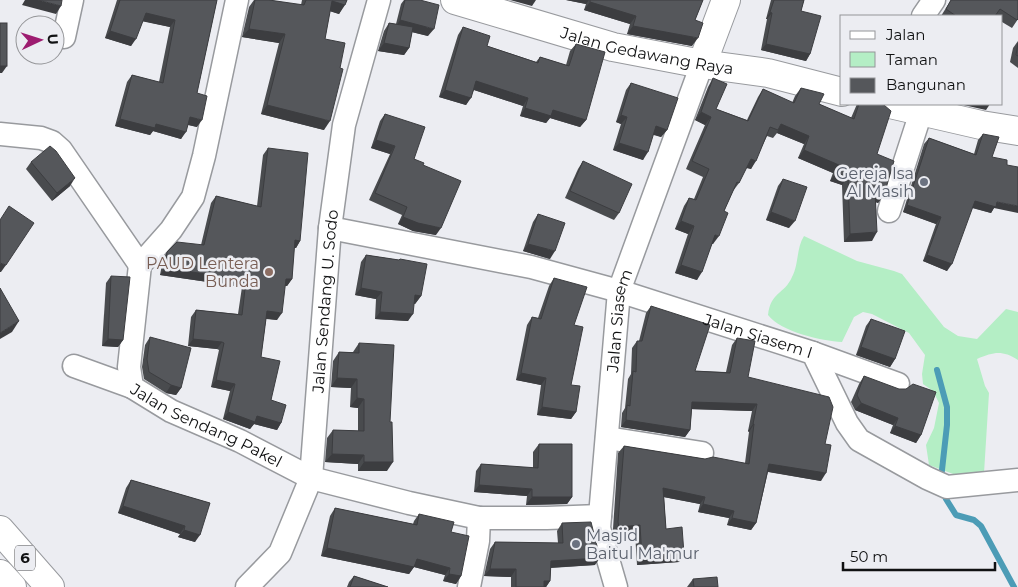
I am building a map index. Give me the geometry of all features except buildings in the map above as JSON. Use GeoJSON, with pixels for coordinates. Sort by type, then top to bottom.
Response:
{"type":"FeatureCollection","features":[{"type":"Feature","properties":{"kind":"main road","name":"Jalan Gedawang Raya"},"geometry":{"type":"LineString","coordinates":[[456,0],[613,47],[702,64],[768,73],[840,91]]}},
{"type":"Feature","properties":{"kind":"main road"},"geometry":{"type":"LineString","coordinates":[[702,64],[726,0]]}},
{"type":"Feature","properties":{"kind":"main road"},"geometry":{"type":"LineString","coordinates":[[894,105],[981,125],[1018,131]]}},
{"type":"Feature","properties":{"kind":"main road","name":"6"},"geometry":{"type":"LineString","coordinates":[[0,530],[50,587]]}},
{"type":"Feature","properties":{"kind":"main road","name":"6"},"geometry":{"type":"LineString","coordinates":[[0,574],[12,587]]}},
{"type":"Feature","properties":{"kind":"street"},"geometry":{"type":"LineString","coordinates":[[65,32],[72,0]]}},
{"type":"Feature","properties":{"kind":"street"},"geometry":{"type":"LineString","coordinates":[[0,134],[41,138],[52,142],[61,150],[140,265],[171,230],[193,197],[204,156],[237,0]]}},
{"type":"Feature","properties":{"kind":"street","name":"Jalan Sendang U. Sodo"},"geometry":{"type":"LineString","coordinates":[[249,586],[280,553],[311,478],[330,228],[344,125],[379,0]]}},
{"type":"Feature","properties":{"kind":"street"},"geometry":{"type":"LineString","coordinates":[[924,15],[934,0]]}},
{"type":"Feature","properties":{"kind":"street","name":"Jalan Siasem"},"geometry":{"type":"LineString","coordinates":[[616,587],[599,528],[619,291],[702,64]]}},
{"type":"Feature","properties":{"kind":"street"},"geometry":{"type":"LineString","coordinates":[[889,211],[920,112]]}},
{"type":"Feature","properties":{"kind":"street","name":"Jalan Siasem I"},"geometry":{"type":"LineString","coordinates":[[330,228],[531,267],[619,291],[814,353],[847,423],[859,440],[937,482],[1018,480]]}},
{"type":"Feature","properties":{"kind":"street","name":"Jalan Sendang Pakel"},"geometry":{"type":"LineString","coordinates":[[140,265],[129,366],[132,387],[171,411],[240,441],[311,478],[409,503],[479,518],[600,516]]}},
{"type":"Feature","properties":{"kind":"street"},"geometry":{"type":"LineString","coordinates":[[814,353],[898,384]]}},
{"type":"Feature","properties":{"kind":"street"},"geometry":{"type":"LineString","coordinates":[[74,366],[132,387]]}},
{"type":"Feature","properties":{"kind":"street"},"geometry":{"type":"LineString","coordinates":[[607,438],[702,453]]}},
{"type":"Feature","properties":{"kind":"street"},"geometry":{"type":"LineString","coordinates":[[470,587],[478,541],[479,518]]}},
{"type":"Feature","properties":{"kind":"green space"},"geometry":{"type":"Polygon","coordinates":[[[804,236],[857,261],[902,274],[944,327],[958,336],[977,339],[1006,309],[1018,312],[1018,360],[1002,353],[977,359],[989,393],[984,473],[964,478],[929,465],[926,445],[934,428],[939,403],[933,391],[923,384],[922,374],[925,355],[909,333],[872,314],[863,312],[854,317],[842,342],[834,341],[813,338],[792,331],[774,321],[768,315],[772,301],[789,283],[792,277],[804,236]]]}},
{"type":"Feature","properties":{"kind":"waterway"},"geometry":{"type":"LineString","coordinates":[[937,370],[947,407],[941,479]]}},
{"type":"Feature","properties":{"kind":"waterway"},"geometry":{"type":"LineString","coordinates":[[943,491],[956,515],[974,520],[981,526],[1014,587]]}},
{"type":"Feature","properties":{"kind":"place","name":"Gereja Isa Al Masih"},"geometry":{"type":"Point","coordinates":[924,182]}},
{"type":"Feature","properties":{"kind":"place","name":"PAUD Lentera Bunda"},"geometry":{"type":"Point","coordinates":[269,272]}},
{"type":"Feature","properties":{"kind":"place","name":"Masjid Baitul Ma'mur"},"geometry":{"type":"Point","coordinates":[576,544]}}]}
